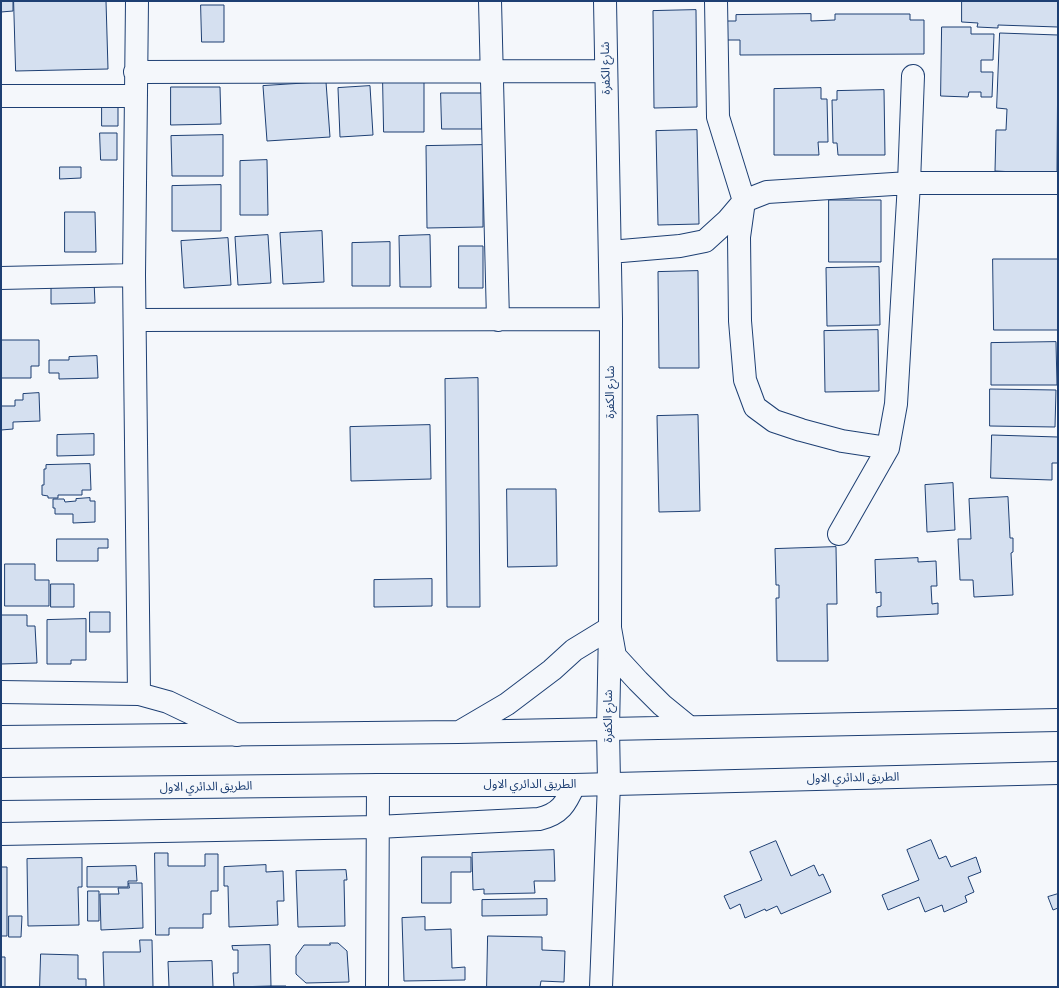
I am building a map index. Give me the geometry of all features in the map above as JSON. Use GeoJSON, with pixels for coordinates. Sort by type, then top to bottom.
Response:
{"type":"FeatureCollection","features":[{"type":"Feature","properties":{"kind":"street"},"geometry":{"type":"LineString","coordinates":[[137,1],[135,72],[134,275],[139,694]]}},
{"type":"Feature","properties":{"kind":"street"},"geometry":{"type":"LineString","coordinates":[[490,1],[498,320]]}},
{"type":"Feature","properties":{"kind":"street","name":"شارع الكفرة"},"geometry":{"type":"LineString","coordinates":[[601,987],[609,783],[608,729],[612,319],[605,1]]}},
{"type":"Feature","properties":{"kind":"street"},"geometry":{"type":"LineString","coordinates":[[716,1],[718,117],[744,201],[739,236],[740,321],[746,380],[755,407],[774,421],[801,430],[842,441],[888,448]]}},
{"type":"Feature","properties":{"kind":"street"},"geometry":{"type":"LineString","coordinates":[[135,72],[606,71]]}},
{"type":"Feature","properties":{"kind":"street"},"geometry":{"type":"LineString","coordinates":[[839,534],[888,448],[896,404],[909,183],[912,76]]}},
{"type":"Feature","properties":{"kind":"street"},"geometry":{"type":"LineString","coordinates":[[1,96],[136,96]]}},
{"type":"Feature","properties":{"kind":"street"},"geometry":{"type":"LineString","coordinates":[[610,252],[680,246],[705,241],[727,222],[744,201],[767,192],[909,183],[1058,183]]}},
{"type":"Feature","properties":{"kind":"street"},"geometry":{"type":"LineString","coordinates":[[1,278],[134,275]]}},
{"type":"Feature","properties":{"kind":"street"},"geometry":{"type":"LineString","coordinates":[[135,320],[612,319]]}},
{"type":"Feature","properties":{"kind":"street"},"geometry":{"type":"LineString","coordinates":[[458,732],[507,704],[547,675],[574,650],[610,628],[615,656],[662,705],[689,727]]}},
{"type":"Feature","properties":{"kind":"street"},"geometry":{"type":"LineString","coordinates":[[1,692],[139,694],[168,702],[236,735]]}},
{"type":"Feature","properties":{"kind":"street"},"geometry":{"type":"LineString","coordinates":[[1,737],[458,732],[1058,720]]}},
{"type":"Feature","properties":{"kind":"street","name":"الطريق الدائري الاول"},"geometry":{"type":"LineString","coordinates":[[1,789],[378,785],[574,785],[1058,773]]}},
{"type":"Feature","properties":{"kind":"street"},"geometry":{"type":"LineString","coordinates":[[377,987],[378,785]]}},
{"type":"Feature","properties":{"kind":"street"},"geometry":{"type":"LineString","coordinates":[[1,834],[377,827],[539,819],[552,815],[560,809],[567,801],[574,785]]}},
{"type":"Feature","properties":{"kind":"building"},"geometry":{"type":"Polygon","coordinates":[[[1,1],[13,1],[13,11],[1,12],[1,1]]]}},
{"type":"Feature","properties":{"kind":"building"},"geometry":{"type":"Polygon","coordinates":[[[14,1],[106,1],[108,69],[16,71],[14,1]]]}},
{"type":"Feature","properties":{"kind":"building"},"geometry":{"type":"Polygon","coordinates":[[[962,1],[1058,1],[1058,27],[998,25],[998,28],[977,27],[978,23],[962,22],[962,1]]]}},
{"type":"Feature","properties":{"kind":"building"},"geometry":{"type":"Polygon","coordinates":[[[201,5],[224,5],[224,42],[202,42],[201,5]]]}},
{"type":"Feature","properties":{"kind":"building"},"geometry":{"type":"Polygon","coordinates":[[[696,10],[697,107],[654,108],[653,11],[696,10]]]}},
{"type":"Feature","properties":{"kind":"building"},"geometry":{"type":"Polygon","coordinates":[[[811,14],[811,21],[835,20],[835,14],[910,14],[910,20],[924,20],[924,54],[740,55],[740,40],[724,40],[724,21],[736,21],[736,15],[811,14]]]}},
{"type":"Feature","properties":{"kind":"building"},"geometry":{"type":"Polygon","coordinates":[[[942,27],[971,27],[971,34],[994,34],[993,60],[981,60],[981,72],[993,72],[992,97],[981,97],[981,92],[969,92],[968,97],[941,96],[942,27]]]}},
{"type":"Feature","properties":{"kind":"building"},"geometry":{"type":"Polygon","coordinates":[[[1000,33],[1058,35],[1057,174],[995,171],[996,130],[1006,130],[1007,109],[997,108],[1000,33]]]}},
{"type":"Feature","properties":{"kind":"building"},"geometry":{"type":"Polygon","coordinates":[[[383,81],[424,81],[424,132],[384,132],[383,81]]]}},
{"type":"Feature","properties":{"kind":"building"},"geometry":{"type":"Polygon","coordinates":[[[326,82],[330,137],[267,141],[263,86],[326,82]]]}},
{"type":"Feature","properties":{"kind":"building"},"geometry":{"type":"Polygon","coordinates":[[[370,86],[373,135],[340,137],[338,88],[370,86]]]}},
{"type":"Feature","properties":{"kind":"building"},"geometry":{"type":"Polygon","coordinates":[[[171,87],[220,87],[221,124],[171,125],[171,87]]]}},
{"type":"Feature","properties":{"kind":"building"},"geometry":{"type":"Polygon","coordinates":[[[821,88],[821,99],[827,99],[828,142],[818,142],[819,155],[774,155],[774,89],[821,88]]]}},
{"type":"Feature","properties":{"kind":"building"},"geometry":{"type":"Polygon","coordinates":[[[884,90],[885,155],[838,155],[837,143],[833,143],[832,100],[837,100],[837,91],[884,90]]]}},
{"type":"Feature","properties":{"kind":"building"},"geometry":{"type":"Polygon","coordinates":[[[441,93],[482,93],[482,129],[442,129],[441,93]]]}},
{"type":"Feature","properties":{"kind":"building"},"geometry":{"type":"Polygon","coordinates":[[[102,107],[118,107],[118,126],[102,126],[102,107]]]}},
{"type":"Feature","properties":{"kind":"building"},"geometry":{"type":"Polygon","coordinates":[[[697,130],[699,224],[658,225],[656,131],[697,130]]]}},
{"type":"Feature","properties":{"kind":"building"},"geometry":{"type":"Polygon","coordinates":[[[100,133],[117,133],[117,160],[101,160],[100,133]]]}},
{"type":"Feature","properties":{"kind":"building"},"geometry":{"type":"Polygon","coordinates":[[[223,135],[223,176],[172,176],[171,136],[223,135]]]}},
{"type":"Feature","properties":{"kind":"building"},"geometry":{"type":"Polygon","coordinates":[[[483,145],[483,227],[427,228],[426,146],[483,145]]]}},
{"type":"Feature","properties":{"kind":"building"},"geometry":{"type":"Polygon","coordinates":[[[267,160],[268,215],[240,215],[240,161],[267,160]]]}},
{"type":"Feature","properties":{"kind":"building"},"geometry":{"type":"Polygon","coordinates":[[[60,167],[81,167],[81,178],[60,179],[60,167]]]}},
{"type":"Feature","properties":{"kind":"building"},"geometry":{"type":"Polygon","coordinates":[[[221,185],[221,231],[172,231],[172,186],[221,185]]]}},
{"type":"Feature","properties":{"kind":"building"},"geometry":{"type":"Polygon","coordinates":[[[829,200],[881,200],[881,262],[829,262],[829,200]]]}},
{"type":"Feature","properties":{"kind":"building"},"geometry":{"type":"Polygon","coordinates":[[[65,212],[95,212],[96,252],[65,252],[65,212]]]}},
{"type":"Feature","properties":{"kind":"building"},"geometry":{"type":"Polygon","coordinates":[[[322,231],[324,282],[283,284],[280,233],[322,231]]]}},
{"type":"Feature","properties":{"kind":"building"},"geometry":{"type":"Polygon","coordinates":[[[268,235],[271,283],[238,285],[235,237],[268,235]]]}},
{"type":"Feature","properties":{"kind":"building"},"geometry":{"type":"Polygon","coordinates":[[[430,235],[431,287],[400,287],[399,236],[430,235]]]}},
{"type":"Feature","properties":{"kind":"building"},"geometry":{"type":"Polygon","coordinates":[[[228,238],[231,285],[184,288],[181,241],[228,238]]]}},
{"type":"Feature","properties":{"kind":"building"},"geometry":{"type":"Polygon","coordinates":[[[390,242],[390,286],[352,286],[352,243],[390,242]]]}},
{"type":"Feature","properties":{"kind":"building"},"geometry":{"type":"Polygon","coordinates":[[[459,246],[483,246],[483,288],[459,288],[459,246]]]}},
{"type":"Feature","properties":{"kind":"building"},"geometry":{"type":"Polygon","coordinates":[[[993,259],[1058,259],[1058,330],[994,330],[993,259]]]}},
{"type":"Feature","properties":{"kind":"building"},"geometry":{"type":"Polygon","coordinates":[[[879,267],[880,325],[827,326],[826,268],[879,267]]]}},
{"type":"Feature","properties":{"kind":"building"},"geometry":{"type":"Polygon","coordinates":[[[698,271],[699,368],[659,368],[658,272],[698,271]]]}},
{"type":"Feature","properties":{"kind":"building"},"geometry":{"type":"Polygon","coordinates":[[[94,281],[95,303],[51,304],[51,282],[94,281]]]}},
{"type":"Feature","properties":{"kind":"building"},"geometry":{"type":"Polygon","coordinates":[[[878,330],[879,391],[825,392],[824,331],[878,330]]]}},
{"type":"Feature","properties":{"kind":"building"},"geometry":{"type":"Polygon","coordinates":[[[1,340],[39,340],[39,366],[31,366],[31,378],[1,378],[1,340]]]}},
{"type":"Feature","properties":{"kind":"building"},"geometry":{"type":"Polygon","coordinates":[[[1056,342],[1057,385],[991,385],[991,343],[1056,342]]]}},
{"type":"Feature","properties":{"kind":"building"},"geometry":{"type":"Polygon","coordinates":[[[97,356],[98,378],[59,379],[59,373],[49,373],[49,360],[69,360],[69,357],[97,356]]]}},
{"type":"Feature","properties":{"kind":"building"},"geometry":{"type":"Polygon","coordinates":[[[478,378],[480,607],[447,607],[445,379],[478,378]]]}},
{"type":"Feature","properties":{"kind":"building"},"geometry":{"type":"Polygon","coordinates":[[[990,389],[1056,390],[1055,427],[990,426],[990,389]]]}},
{"type":"Feature","properties":{"kind":"building"},"geometry":{"type":"Polygon","coordinates":[[[39,393],[40,421],[13,422],[13,429],[1,430],[1,406],[15,406],[15,400],[23,400],[23,394],[39,393]]]}},
{"type":"Feature","properties":{"kind":"building"},"geometry":{"type":"Polygon","coordinates":[[[698,415],[700,511],[659,512],[657,416],[698,415]]]}},
{"type":"Feature","properties":{"kind":"building"},"geometry":{"type":"Polygon","coordinates":[[[430,425],[431,479],[351,481],[350,427],[430,425]]]}},
{"type":"Feature","properties":{"kind":"building"},"geometry":{"type":"Polygon","coordinates":[[[94,434],[94,455],[57,456],[57,435],[94,434]]]}},
{"type":"Feature","properties":{"kind":"building"},"geometry":{"type":"Polygon","coordinates":[[[992,435],[1058,437],[1058,463],[1052,463],[1052,480],[991,478],[992,435]]]}},
{"type":"Feature","properties":{"kind":"building"},"geometry":{"type":"Polygon","coordinates":[[[90,464],[91,490],[82,490],[82,495],[58,495],[58,498],[48,498],[48,496],[42,495],[42,485],[44,485],[44,469],[46,469],[46,465],[90,464]]]}},
{"type":"Feature","properties":{"kind":"building"},"geometry":{"type":"Polygon","coordinates":[[[953,483],[955,530],[927,532],[925,485],[953,483]]]}},
{"type":"Feature","properties":{"kind":"building"},"geometry":{"type":"Polygon","coordinates":[[[507,489],[556,489],[557,566],[508,567],[507,489]]]}},
{"type":"Feature","properties":{"kind":"building"},"geometry":{"type":"Polygon","coordinates":[[[1008,497],[1010,538],[1013,538],[1013,552],[1011,553],[1013,595],[974,597],[973,580],[960,580],[958,539],[971,539],[969,499],[1008,497]]]}},
{"type":"Feature","properties":{"kind":"building"},"geometry":{"type":"Polygon","coordinates":[[[90,498],[90,501],[95,501],[95,522],[73,523],[73,514],[55,514],[53,499],[64,499],[65,502],[76,501],[76,499],[90,498]]]}},
{"type":"Feature","properties":{"kind":"building"},"geometry":{"type":"Polygon","coordinates":[[[57,539],[108,539],[108,548],[98,548],[98,561],[57,561],[57,539]]]}},
{"type":"Feature","properties":{"kind":"building"},"geometry":{"type":"Polygon","coordinates":[[[836,547],[837,604],[827,604],[828,661],[777,661],[776,598],[779,598],[779,585],[776,585],[775,549],[836,547]]]}},
{"type":"Feature","properties":{"kind":"building"},"geometry":{"type":"Polygon","coordinates":[[[918,558],[918,562],[936,561],[937,586],[931,586],[932,604],[938,603],[938,614],[877,617],[877,607],[881,606],[881,592],[876,593],[875,560],[918,558]]]}},
{"type":"Feature","properties":{"kind":"building"},"geometry":{"type":"Polygon","coordinates":[[[5,564],[35,564],[35,580],[49,580],[49,606],[5,606],[5,564]]]}},
{"type":"Feature","properties":{"kind":"building"},"geometry":{"type":"Polygon","coordinates":[[[432,579],[432,606],[374,607],[374,580],[432,579]]]}},
{"type":"Feature","properties":{"kind":"building"},"geometry":{"type":"Polygon","coordinates":[[[51,584],[74,584],[74,607],[51,607],[51,584]]]}},
{"type":"Feature","properties":{"kind":"building"},"geometry":{"type":"Polygon","coordinates":[[[90,612],[110,612],[110,632],[90,632],[90,612]]]}},
{"type":"Feature","properties":{"kind":"building"},"geometry":{"type":"Polygon","coordinates":[[[1,615],[27,615],[27,626],[35,626],[37,663],[1,664],[1,615]]]}},
{"type":"Feature","properties":{"kind":"building"},"geometry":{"type":"Polygon","coordinates":[[[86,619],[86,660],[71,660],[71,664],[47,664],[47,620],[86,619]]]}},
{"type":"Feature","properties":{"kind":"building"},"geometry":{"type":"Polygon","coordinates":[[[931,840],[939,859],[946,856],[951,867],[976,857],[981,872],[968,877],[974,892],[965,896],[967,902],[944,912],[942,905],[925,912],[919,897],[888,910],[882,895],[919,880],[907,850],[931,840]]]}},
{"type":"Feature","properties":{"kind":"building"},"geometry":{"type":"Polygon","coordinates":[[[776,841],[791,876],[814,865],[819,876],[823,874],[831,892],[781,914],[777,906],[766,911],[765,909],[745,918],[740,904],[730,909],[724,896],[762,880],[750,852],[776,841]]]}},
{"type":"Feature","properties":{"kind":"building"},"geometry":{"type":"Polygon","coordinates":[[[554,850],[555,881],[534,881],[535,893],[484,894],[484,889],[473,890],[472,853],[554,850]]]}},
{"type":"Feature","properties":{"kind":"building"},"geometry":{"type":"Polygon","coordinates":[[[155,853],[168,853],[168,866],[205,866],[205,854],[218,854],[218,891],[211,891],[211,914],[203,914],[203,928],[169,928],[169,935],[156,935],[155,853]]]}},
{"type":"Feature","properties":{"kind":"building"},"geometry":{"type":"Polygon","coordinates":[[[422,857],[471,857],[471,872],[451,872],[451,903],[422,903],[422,857]]]}},
{"type":"Feature","properties":{"kind":"building"},"geometry":{"type":"Polygon","coordinates":[[[82,858],[82,887],[78,887],[79,925],[28,926],[27,859],[82,858]]]}},
{"type":"Feature","properties":{"kind":"building"},"geometry":{"type":"Polygon","coordinates":[[[266,865],[266,872],[283,871],[284,901],[277,901],[278,925],[229,927],[228,886],[224,886],[224,867],[266,865]]]}},
{"type":"Feature","properties":{"kind":"building"},"geometry":{"type":"Polygon","coordinates":[[[136,866],[137,881],[128,881],[128,887],[87,887],[87,867],[136,866]]]}},
{"type":"Feature","properties":{"kind":"building"},"geometry":{"type":"Polygon","coordinates":[[[1,867],[7,867],[7,936],[1,936],[1,867]]]}},
{"type":"Feature","properties":{"kind":"building"},"geometry":{"type":"Polygon","coordinates":[[[346,870],[347,880],[344,880],[345,926],[298,927],[296,871],[346,870]]]}},
{"type":"Feature","properties":{"kind":"building"},"geometry":{"type":"Polygon","coordinates":[[[129,883],[142,883],[143,928],[101,930],[100,894],[119,894],[118,888],[129,888],[129,883]]]}},
{"type":"Feature","properties":{"kind":"building"},"geometry":{"type":"Polygon","coordinates":[[[88,891],[99,891],[99,921],[88,921],[88,891]]]}},
{"type":"Feature","properties":{"kind":"building"},"geometry":{"type":"Polygon","coordinates":[[[1058,894],[1058,908],[1053,910],[1048,897],[1058,894]]]}},
{"type":"Feature","properties":{"kind":"building"},"geometry":{"type":"Polygon","coordinates":[[[547,899],[547,915],[482,916],[482,900],[547,899]]]}},
{"type":"Feature","properties":{"kind":"building"},"geometry":{"type":"Polygon","coordinates":[[[9,916],[22,916],[21,937],[9,937],[9,916]]]}},
{"type":"Feature","properties":{"kind":"building"},"geometry":{"type":"Polygon","coordinates":[[[425,917],[425,930],[451,929],[452,968],[465,967],[465,980],[404,981],[402,918],[425,917]]]}},
{"type":"Feature","properties":{"kind":"building"},"geometry":{"type":"Polygon","coordinates":[[[488,936],[542,937],[542,950],[565,951],[564,982],[541,981],[540,987],[487,987],[488,936]]]}},
{"type":"Feature","properties":{"kind":"building"},"geometry":{"type":"Polygon","coordinates":[[[140,940],[152,940],[153,987],[104,987],[103,952],[140,952],[140,940]]]}},
{"type":"Feature","properties":{"kind":"building"},"geometry":{"type":"Polygon","coordinates":[[[330,943],[338,943],[347,951],[349,982],[306,983],[296,974],[296,956],[304,945],[330,945],[330,943]]]}},
{"type":"Feature","properties":{"kind":"building"},"geometry":{"type":"Polygon","coordinates":[[[270,945],[271,986],[234,987],[233,973],[238,973],[238,950],[233,950],[232,946],[270,945]]]}},
{"type":"Feature","properties":{"kind":"building"},"geometry":{"type":"Polygon","coordinates":[[[41,954],[78,955],[78,979],[86,979],[86,987],[40,987],[41,954]]]}},
{"type":"Feature","properties":{"kind":"building"},"geometry":{"type":"Polygon","coordinates":[[[1,957],[5,957],[5,987],[1,987],[1,957]]]}},
{"type":"Feature","properties":{"kind":"building"},"geometry":{"type":"Polygon","coordinates":[[[212,961],[213,987],[169,987],[168,962],[212,961]]]}},
{"type":"Feature","properties":{"kind":"building"},"geometry":{"type":"Polygon","coordinates":[[[286,986],[286,987],[271,987],[286,986]]]}}]}
